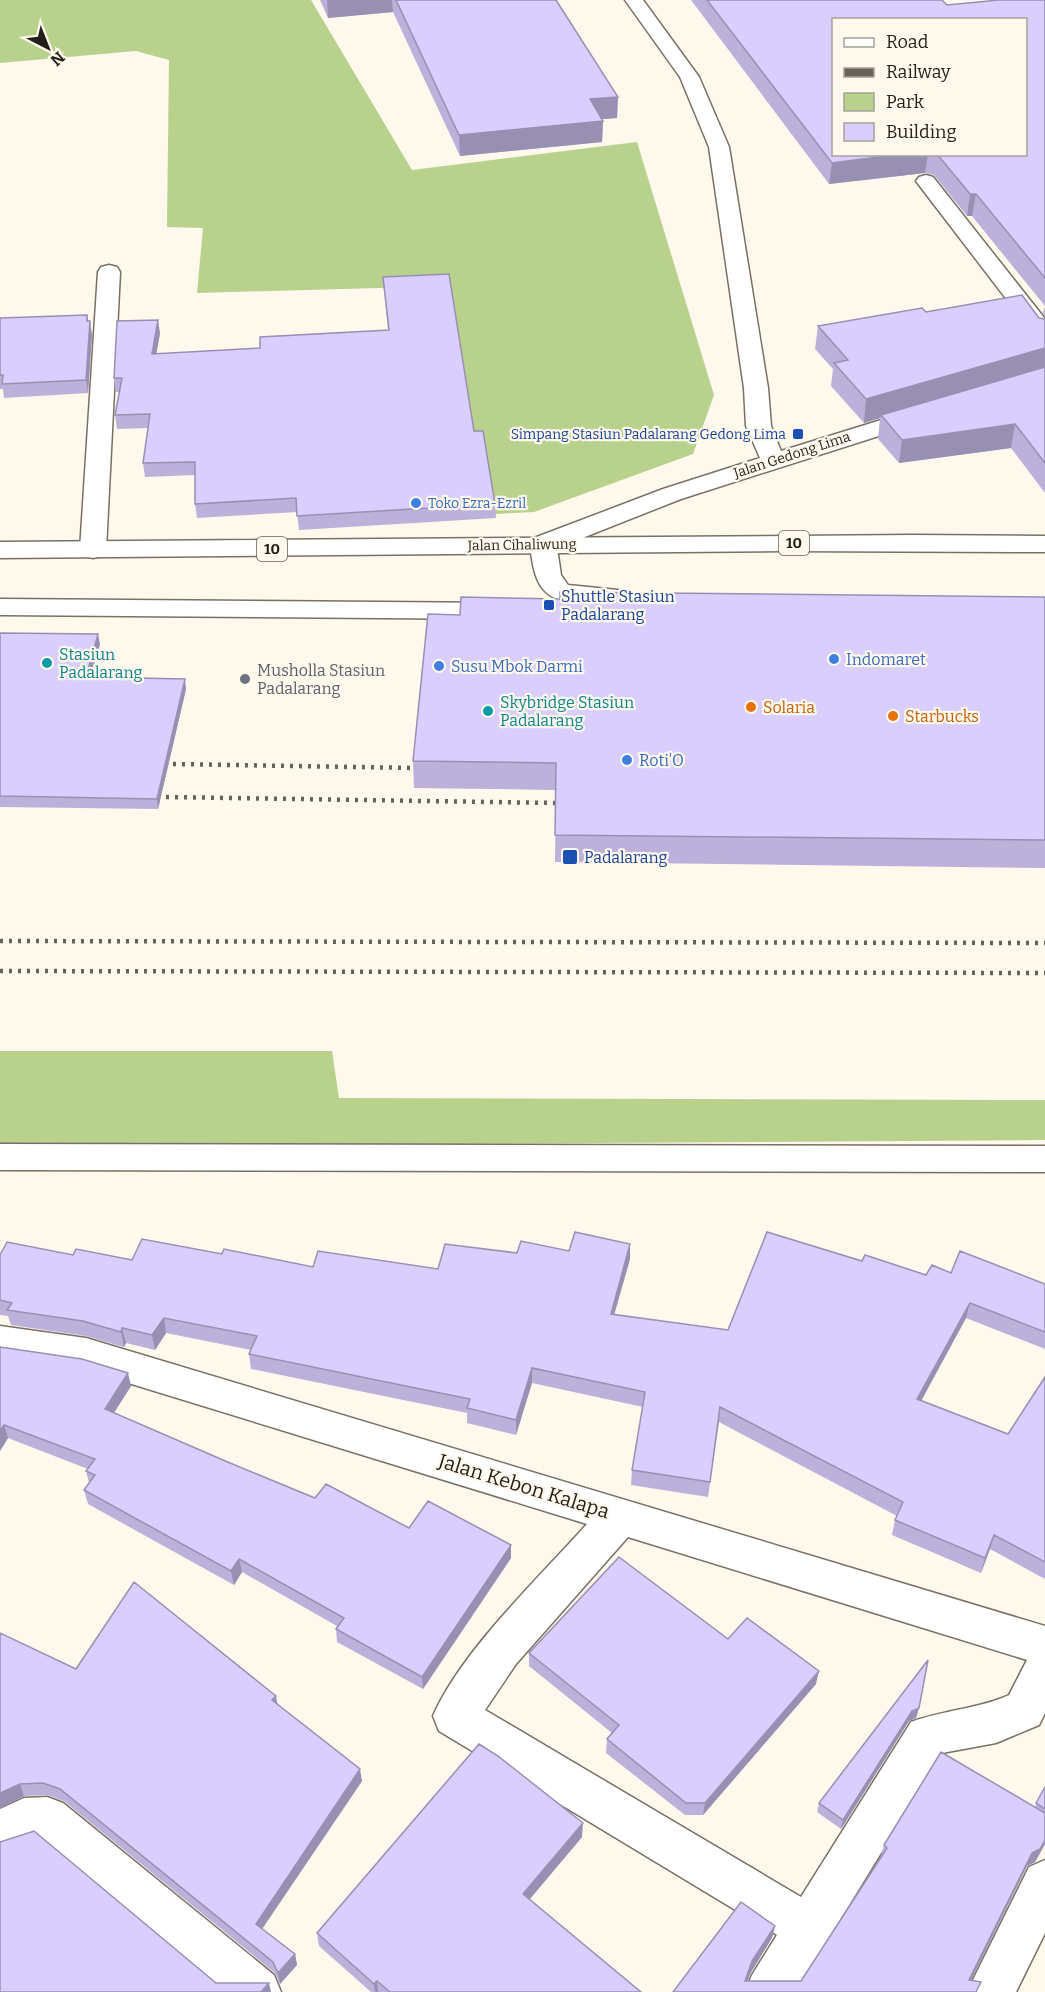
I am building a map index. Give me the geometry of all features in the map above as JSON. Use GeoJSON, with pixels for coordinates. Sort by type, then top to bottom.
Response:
{"type":"FeatureCollection","features":[{"type":"Feature","properties":{"kind":"main road"},"geometry":{"type":"LineString","coordinates":[[634,0],[689,77],[718,147],[756,388],[756,416],[763,445],[774,460]]}},
{"type":"Feature","properties":{"kind":"main road"},"geometry":{"type":"LineString","coordinates":[[926,181],[1045,334]]}},
{"type":"Feature","properties":{"kind":"main road"},"geometry":{"type":"LineString","coordinates":[[93,550],[108,272]]}},
{"type":"Feature","properties":{"kind":"main road","name":"Jalan Gedong Lima"},"geometry":{"type":"LineString","coordinates":[[543,544],[672,494],[945,408]]}},
{"type":"Feature","properties":{"kind":"main road"},"geometry":{"type":"LineString","coordinates":[[543,544],[546,574],[549,582],[557,590],[585,596],[633,597]]}},
{"type":"Feature","properties":{"kind":"main road","name":"Jalan Cihaliwung"},"geometry":{"type":"LineString","coordinates":[[0,550],[425,548],[543,544],[1045,544]]}},
{"type":"Feature","properties":{"kind":"main road"},"geometry":{"type":"LineString","coordinates":[[0,607],[516,611]]}},
{"type":"Feature","properties":{"kind":"main road"},"geometry":{"type":"LineString","coordinates":[[0,1157],[1045,1159]]}},
{"type":"Feature","properties":{"kind":"main road","name":"Jalan Kebon Kalapa"},"geometry":{"type":"LineString","coordinates":[[0,1342],[86,1354],[1045,1646]]}},
{"type":"Feature","properties":{"kind":"main road"},"geometry":{"type":"LineString","coordinates":[[621,1516],[501,1650],[455,1716],[808,1927]]}},
{"type":"Feature","properties":{"kind":"main road"},"geometry":{"type":"LineString","coordinates":[[769,1992],[927,1737],[940,1731],[996,1722],[1023,1710],[1045,1668]]}},
{"type":"Feature","properties":{"kind":"main road"},"geometry":{"type":"LineString","coordinates":[[0,1833],[24,1820],[47,1819],[257,1992]]}},
{"type":"Feature","properties":{"kind":"main road"},"geometry":{"type":"LineString","coordinates":[[991,1992],[1045,1883]]}},
{"type":"Feature","properties":{"kind":"green space"},"geometry":{"type":"Polygon","coordinates":[[[0,0],[311,0],[412,170],[637,142],[714,395],[693,454],[534,512],[476,515],[450,286],[197,293],[203,228],[167,227],[169,60],[136,51],[0,63],[0,0]]]}},
{"type":"Feature","properties":{"kind":"green space"},"geometry":{"type":"Polygon","coordinates":[[[0,1051],[332,1051],[339,1098],[1045,1100],[1045,1140],[0,1147],[0,1051]]]}},
{"type":"Feature","properties":{"kind":"building"},"geometry":{"type":"Polygon","coordinates":[[[396,0],[556,0],[618,97],[590,99],[603,121],[459,135],[396,0]]]}},
{"type":"Feature","properties":{"kind":"building"},"geometry":{"type":"Polygon","coordinates":[[[707,0],[942,0],[947,5],[999,0],[1045,0],[1045,278],[976,194],[970,194],[939,156],[1027,156],[1027,18],[832,18],[832,156],[886,156],[832,163],[707,0]]]}},
{"type":"Feature","properties":{"kind":"building"},"geometry":{"type":"Polygon","coordinates":[[[449,274],[474,431],[483,431],[495,504],[297,516],[296,498],[195,504],[195,462],[143,463],[150,414],[115,415],[122,378],[114,378],[117,321],[158,320],[152,354],[260,348],[260,337],[389,330],[383,277],[449,274]]]}},
{"type":"Feature","properties":{"kind":"building"},"geometry":{"type":"Polygon","coordinates":[[[1022,295],[1039,318],[1045,319],[1045,348],[866,399],[834,363],[848,360],[818,326],[922,308],[926,312],[1022,295]]]}},
{"type":"Feature","properties":{"kind":"building"},"geometry":{"type":"Polygon","coordinates":[[[87,315],[87,321],[90,321],[86,380],[2,384],[0,318],[87,315]]]}},
{"type":"Feature","properties":{"kind":"building"},"geometry":{"type":"Polygon","coordinates":[[[1045,367],[1045,463],[1015,424],[902,440],[881,415],[1045,367]]]}},
{"type":"Feature","properties":{"kind":"building"},"geometry":{"type":"Polygon","coordinates":[[[560,592],[1045,597],[1045,840],[555,835],[556,763],[413,761],[428,614],[460,615],[461,597],[560,599],[560,592]]]}},
{"type":"Feature","properties":{"kind":"building"},"geometry":{"type":"Polygon","coordinates":[[[0,633],[98,634],[86,677],[185,679],[157,799],[0,796],[0,633]]]}},
{"type":"Feature","properties":{"kind":"building"},"geometry":{"type":"Polygon","coordinates":[[[575,1232],[630,1244],[611,1314],[728,1330],[767,1232],[862,1261],[865,1255],[926,1275],[932,1265],[951,1273],[960,1251],[1045,1284],[1045,1332],[970,1303],[917,1399],[1008,1434],[1045,1377],[1045,1562],[994,1535],[985,1558],[895,1520],[903,1502],[720,1407],[710,1482],[632,1470],[645,1392],[532,1368],[516,1420],[467,1408],[470,1399],[249,1354],[257,1336],[164,1318],[152,1335],[122,1328],[121,1332],[83,1321],[7,1310],[12,1303],[0,1300],[0,1255],[7,1242],[73,1255],[76,1249],[132,1260],[142,1239],[222,1254],[224,1249],[313,1267],[318,1251],[438,1269],[445,1244],[517,1253],[521,1241],[569,1251],[575,1232]]]}},
{"type":"Feature","properties":{"kind":"building"},"geometry":{"type":"Polygon","coordinates":[[[0,1347],[82,1359],[128,1373],[105,1409],[315,1498],[326,1484],[409,1528],[428,1501],[511,1545],[422,1677],[336,1629],[344,1618],[239,1559],[231,1571],[84,1490],[95,1475],[86,1471],[95,1459],[4,1425],[0,1431],[0,1347]]]}},
{"type":"Feature","properties":{"kind":"building"},"geometry":{"type":"Polygon","coordinates":[[[619,1557],[728,1639],[747,1618],[819,1671],[705,1803],[686,1803],[607,1739],[619,1725],[529,1653],[619,1557]]]}},
{"type":"Feature","properties":{"kind":"building"},"geometry":{"type":"Polygon","coordinates":[[[134,1582],[276,1696],[272,1700],[360,1769],[256,1924],[295,1954],[278,1973],[273,1962],[60,1789],[43,1783],[20,1784],[0,1793],[0,1633],[76,1669],[134,1582]]]}},
{"type":"Feature","properties":{"kind":"building"},"geometry":{"type":"Polygon","coordinates":[[[928,1660],[919,1708],[912,1711],[843,1820],[819,1803],[928,1660]]]}},
{"type":"Feature","properties":{"kind":"building"},"geometry":{"type":"Polygon","coordinates":[[[479,1744],[498,1756],[583,1823],[523,1894],[641,1992],[390,1992],[377,1981],[374,1984],[317,1933],[479,1744]]]}},
{"type":"Feature","properties":{"kind":"building"},"geometry":{"type":"Polygon","coordinates":[[[941,1752],[1045,1813],[1045,1840],[1040,1849],[1032,1853],[969,1980],[981,1982],[976,1992],[673,1992],[741,1902],[775,1926],[752,1961],[745,1981],[801,1981],[887,1848],[884,1845],[941,1752]]]}},
{"type":"Feature","properties":{"kind":"building"},"geometry":{"type":"Polygon","coordinates":[[[1045,1787],[1045,1809],[1036,1803],[1045,1787]]]}},
{"type":"Feature","properties":{"kind":"building"},"geometry":{"type":"Polygon","coordinates":[[[34,1831],[216,1983],[269,1983],[261,1992],[0,1992],[0,1842],[34,1831]]]}},
{"type":"Feature","properties":{"kind":"railway"},"geometry":{"type":"LineString","coordinates":[[173,764],[415,768]]}},
{"type":"Feature","properties":{"kind":"railway"},"geometry":{"type":"LineString","coordinates":[[166,797],[556,803]]}},
{"type":"Feature","properties":{"kind":"railway"},"geometry":{"type":"LineString","coordinates":[[0,941],[1045,943]]}},
{"type":"Feature","properties":{"kind":"railway"},"geometry":{"type":"LineString","coordinates":[[0,971],[1045,973]]}},
{"type":"Feature","properties":{"kind":"place","name":"Simpang Stasiun Padalarang Gedong Lima"},"geometry":{"type":"Point","coordinates":[798,434]}},
{"type":"Feature","properties":{"kind":"place","name":"Toko Ezra-Ezril"},"geometry":{"type":"Point","coordinates":[416,503]}},
{"type":"Feature","properties":{"kind":"place","name":"Shuttle Stasiun Padalarang"},"geometry":{"type":"Point","coordinates":[549,605]}},
{"type":"Feature","properties":{"kind":"place","name":"Indomaret"},"geometry":{"type":"Point","coordinates":[834,659]}},
{"type":"Feature","properties":{"kind":"place","name":"Stasiun Padalarang"},"geometry":{"type":"Point","coordinates":[47,663]}},
{"type":"Feature","properties":{"kind":"place","name":"Susu Mbok Darmi"},"geometry":{"type":"Point","coordinates":[439,666]}},
{"type":"Feature","properties":{"kind":"place","name":"Musholla Stasiun Padalarang"},"geometry":{"type":"Point","coordinates":[245,679]}},
{"type":"Feature","properties":{"kind":"place","name":"Solaria"},"geometry":{"type":"Point","coordinates":[751,707]}},
{"type":"Feature","properties":{"kind":"place","name":"Skybridge Stasiun Padalarang"},"geometry":{"type":"Point","coordinates":[488,711]}},
{"type":"Feature","properties":{"kind":"place","name":"Starbucks"},"geometry":{"type":"Point","coordinates":[893,716]}},
{"type":"Feature","properties":{"kind":"place","name":"Roti'O"},"geometry":{"type":"Point","coordinates":[627,760]}},
{"type":"Feature","properties":{"kind":"place","name":"Padalarang"},"geometry":{"type":"Point","coordinates":[570,857]}}]}
